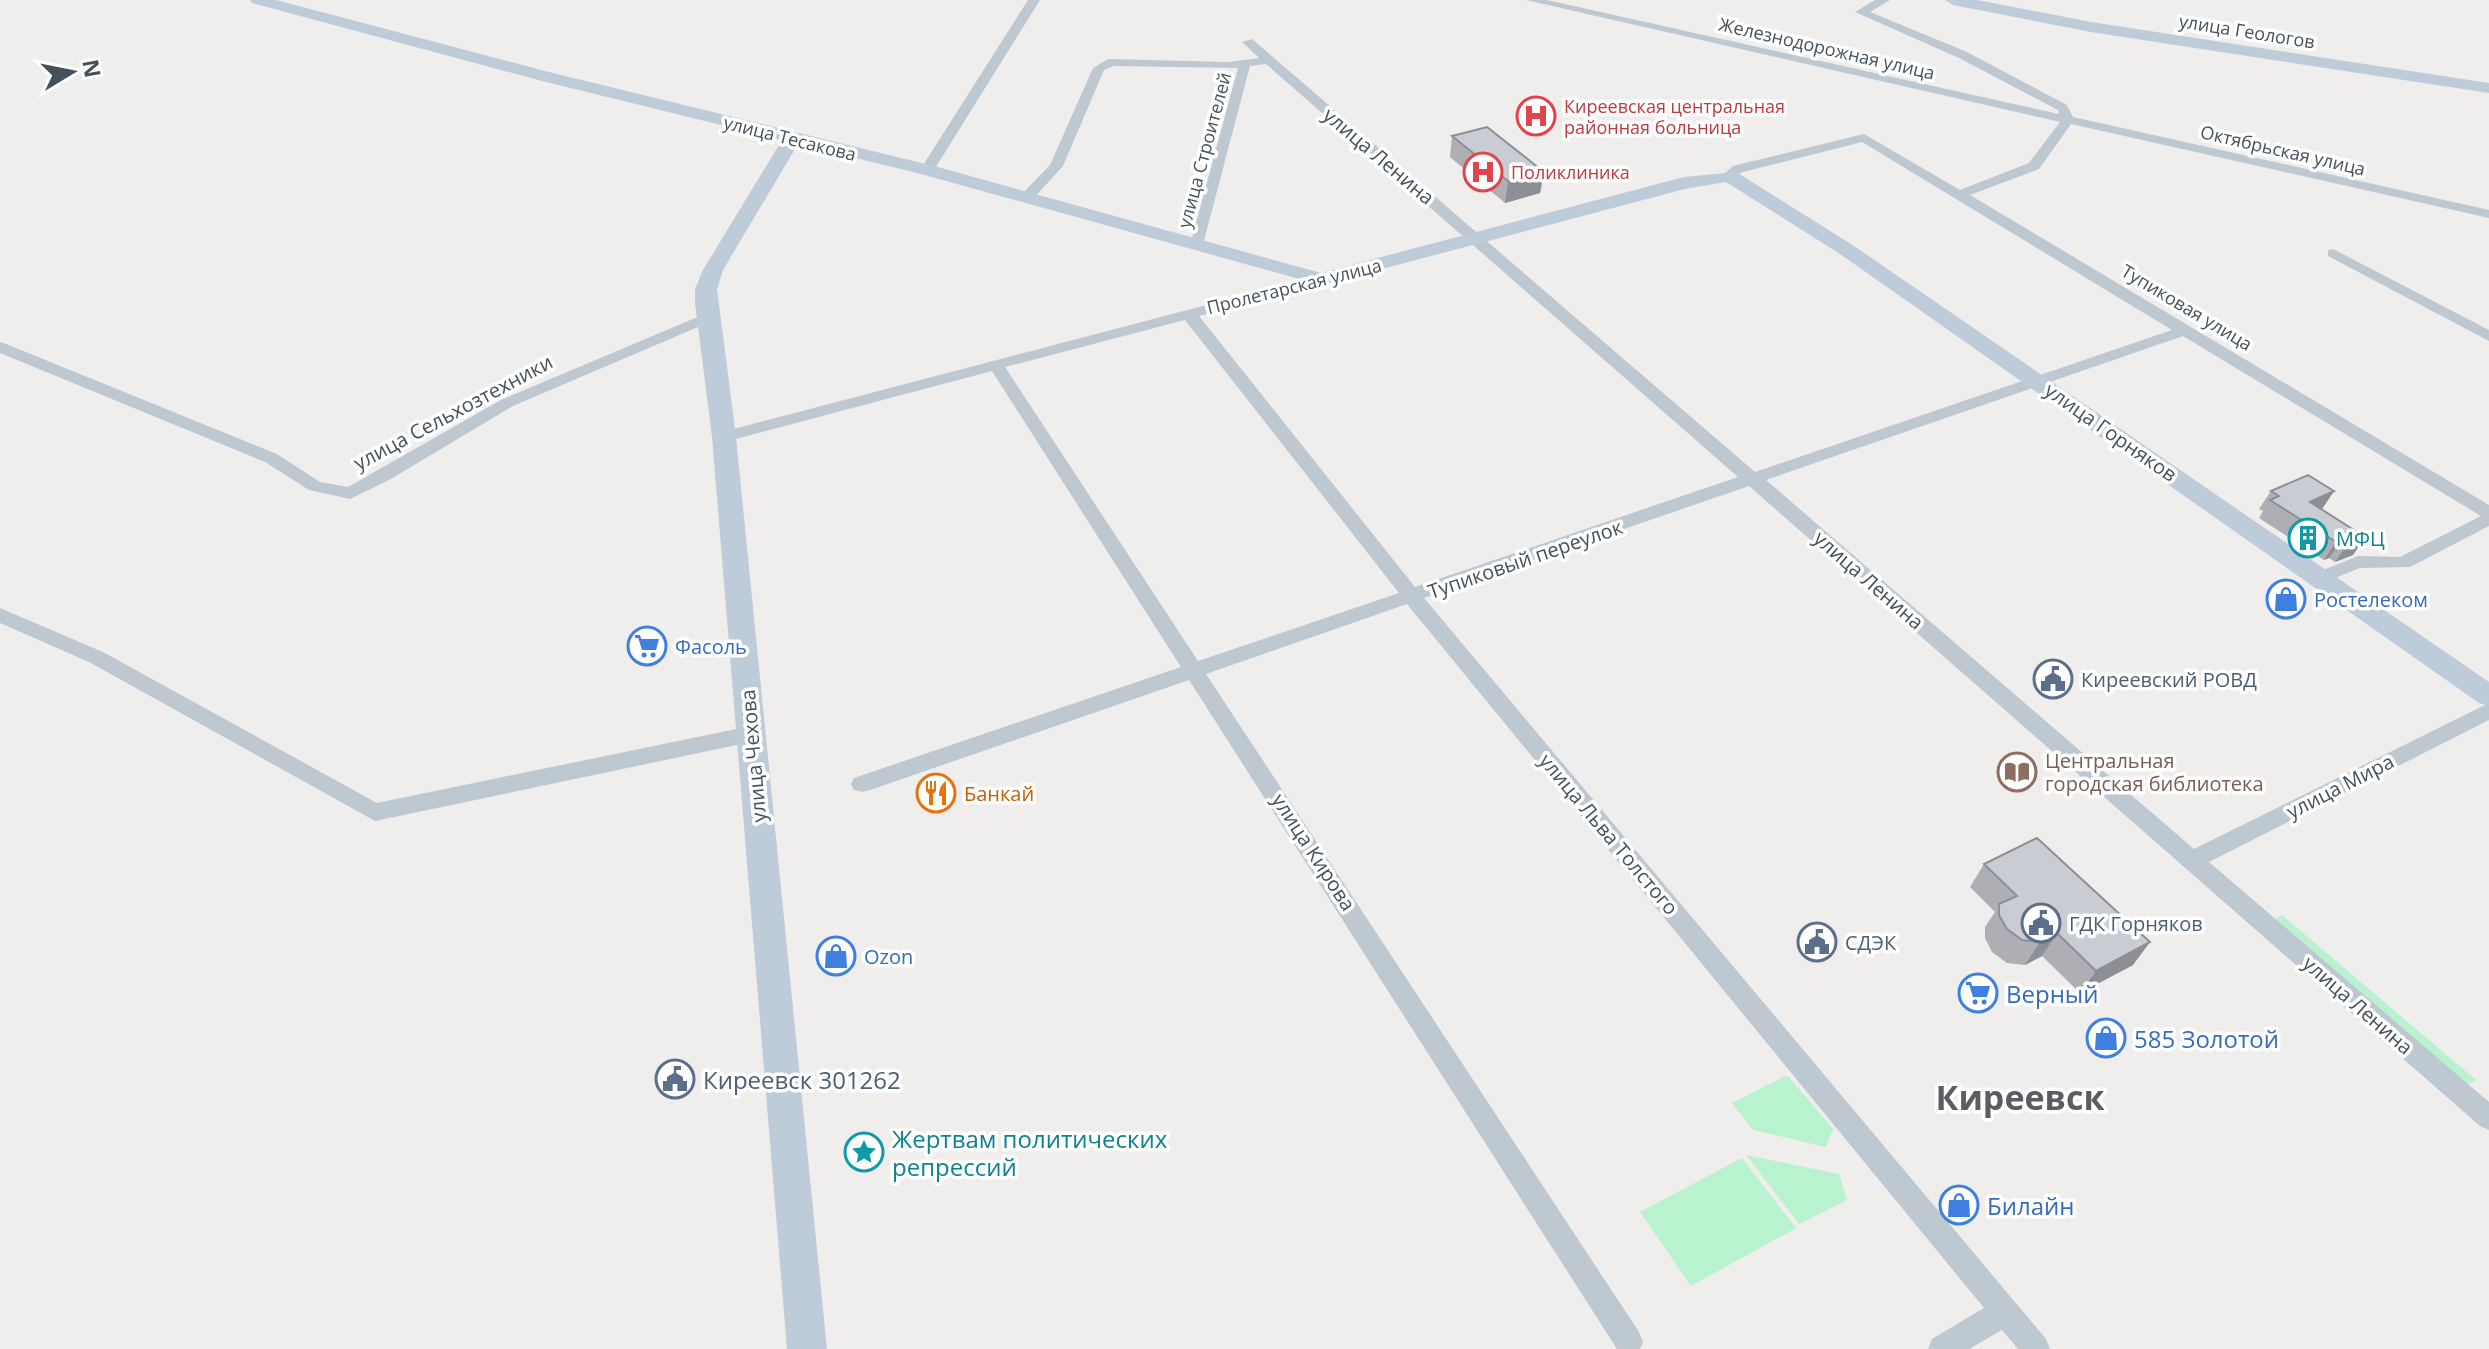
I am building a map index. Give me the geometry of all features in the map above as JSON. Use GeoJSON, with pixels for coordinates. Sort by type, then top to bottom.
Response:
{"type":"FeatureCollection","features":[{"type":"Feature","properties":{"kind":"main road","name":"улица Тесакова"},"geometry":{"type":"LineString","coordinates":[[258,0],[792,139],[927,170],[1321,279]]}},
{"type":"Feature","properties":{"kind":"main road","name":"улица Геологов"},"geometry":{"type":"LineString","coordinates":[[1953,0],[2091,27],[2489,88]]}},
{"type":"Feature","properties":{"kind":"main road","name":"улица Чехова"},"geometry":{"type":"LineString","coordinates":[[792,139],[713,270],[706,289],[707,318],[724,437],[807,1349]]}},
{"type":"Feature","properties":{"kind":"main road","name":"Пролетарская улица"},"geometry":{"type":"LineString","coordinates":[[1321,279],[1684,183],[1729,176]]}},
{"type":"Feature","properties":{"kind":"main road","name":"улица Горняков"},"geometry":{"type":"LineString","coordinates":[[1729,176],[1847,250],[2040,382],[2489,696]]}},
{"type":"Feature","properties":{"kind":"street"},"geometry":{"type":"LineString","coordinates":[[927,170],[1034,0]]}},
{"type":"Feature","properties":{"kind":"street","name":"Железнодорожная улица"},"geometry":{"type":"LineString","coordinates":[[1532,0],[2068,120]]}},
{"type":"Feature","properties":{"kind":"street"},"geometry":{"type":"LineString","coordinates":[[1884,0],[1861,12],[1963,55],[2063,108],[2068,120],[2034,166],[1961,194]]}},
{"type":"Feature","properties":{"kind":"street","name":"улица Ленина"},"geometry":{"type":"LineString","coordinates":[[1248,42],[2489,1118]]}},
{"type":"Feature","properties":{"kind":"street","name":"улица Строителей"},"geometry":{"type":"LineString","coordinates":[[1027,197],[1056,166],[1099,68],[1112,62],[1245,64],[1267,60]]}},
{"type":"Feature","properties":{"kind":"street","name":"улица Строителей"},"geometry":{"type":"LineString","coordinates":[[1197,245],[1245,64]]}},
{"type":"Feature","properties":{"kind":"street","name":"Октябрьская улица"},"geometry":{"type":"LineString","coordinates":[[2068,120],[2489,214]]}},
{"type":"Feature","properties":{"kind":"street","name":"Тупиковая улица"},"geometry":{"type":"LineString","coordinates":[[1864,138],[2489,516]]}},
{"type":"Feature","properties":{"kind":"street","name":"Пролетарская улица"},"geometry":{"type":"LineString","coordinates":[[1729,176],[1738,169],[1864,138]]}},
{"type":"Feature","properties":{"kind":"street"},"geometry":{"type":"LineString","coordinates":[[2333,253],[2489,336]]}},
{"type":"Feature","properties":{"kind":"street","name":"Пролетарская улица"},"geometry":{"type":"LineString","coordinates":[[724,437],[1321,279]]}},
{"type":"Feature","properties":{"kind":"street","name":"улица Льва Толстого"},"geometry":{"type":"LineString","coordinates":[[1188,313],[1413,598],[2036,1349]]}},
{"type":"Feature","properties":{"kind":"street","name":"улица Сельхозтехники"},"geometry":{"type":"LineString","coordinates":[[0,347],[271,458],[315,486],[350,493],[507,403],[707,318]]}},
{"type":"Feature","properties":{"kind":"street","name":"Тупиковый переулок"},"geometry":{"type":"LineString","coordinates":[[862,784],[1413,598],[2186,330]]}},
{"type":"Feature","properties":{"kind":"street","name":"улица Кирова"},"geometry":{"type":"LineString","coordinates":[[995,364],[1197,671],[1629,1342]]}},
{"type":"Feature","properties":{"kind":"street"},"geometry":{"type":"LineString","coordinates":[[2320,578],[2358,562],[2403,563],[2489,516]]}},
{"type":"Feature","properties":{"kind":"street"},"geometry":{"type":"LineString","coordinates":[[0,615],[96,657],[375,812],[751,734]]}},
{"type":"Feature","properties":{"kind":"street","name":"улица Мира"},"geometry":{"type":"LineString","coordinates":[[2192,860],[2489,711]]}},
{"type":"Feature","properties":{"kind":"street"},"geometry":{"type":"LineString","coordinates":[[1942,1349],[2005,1312]]}},
{"type":"Feature","properties":{"kind":"green space"},"geometry":{"type":"Polygon","coordinates":[[[2282,915],[2476,1080],[2464,1087],[2272,921],[2282,915]]]}},
{"type":"Feature","properties":{"kind":"green space"},"geometry":{"type":"Polygon","coordinates":[[[1787,1075],[1833,1129],[1826,1147],[1753,1130],[1732,1103],[1787,1075]]]}},
{"type":"Feature","properties":{"kind":"green space"},"geometry":{"type":"Polygon","coordinates":[[[1746,1155],[1839,1174],[1847,1200],[1799,1224],[1746,1155]]]}},
{"type":"Feature","properties":{"kind":"green space"},"geometry":{"type":"Polygon","coordinates":[[[1742,1158],[1796,1228],[1691,1286],[1640,1212],[1742,1158]]]}},
{"type":"Feature","properties":{"kind":"building"},"geometry":{"type":"Polygon","coordinates":[[[1487,127],[1544,172],[1508,181],[1452,136],[1487,127]]]}},
{"type":"Feature","properties":{"kind":"building"},"geometry":{"type":"Polygon","coordinates":[[[2308,475],[2334,491],[2310,502],[2365,537],[2348,544],[2342,540],[2336,542],[2270,500],[2279,496],[2271,491],[2308,475]]]}},
{"type":"Feature","properties":{"kind":"building"},"geometry":{"type":"Polygon","coordinates":[[[2037,838],[2150,942],[2096,971],[2057,933],[2040,942],[2022,940],[2007,929],[1999,915],[1999,904],[2017,896],[1984,864],[2037,838]]]}},
{"type":"Feature","properties":{"kind":"place","name":"Киреевская центральная районная больница"},"geometry":{"type":"Point","coordinates":[1536,116]}},
{"type":"Feature","properties":{"kind":"place","name":"Поликлиника"},"geometry":{"type":"Point","coordinates":[1483,172]}},
{"type":"Feature","properties":{"kind":"place","name":"МФЦ"},"geometry":{"type":"Point","coordinates":[2308,538]}},
{"type":"Feature","properties":{"kind":"place","name":"Ростелеком"},"geometry":{"type":"Point","coordinates":[2286,599]}},
{"type":"Feature","properties":{"kind":"place","name":"Фасоль"},"geometry":{"type":"Point","coordinates":[647,646]}},
{"type":"Feature","properties":{"kind":"place","name":"Киреевский РОВД"},"geometry":{"type":"Point","coordinates":[2053,679]}},
{"type":"Feature","properties":{"kind":"place","name":"Центральная городская библиотека"},"geometry":{"type":"Point","coordinates":[2017,772]}},
{"type":"Feature","properties":{"kind":"place","name":"Банкай"},"geometry":{"type":"Point","coordinates":[936,793]}},
{"type":"Feature","properties":{"kind":"place","name":"ГДК Горняков"},"geometry":{"type":"Point","coordinates":[2041,923]}},
{"type":"Feature","properties":{"kind":"place","name":"СДЭК"},"geometry":{"type":"Point","coordinates":[1817,942]}},
{"type":"Feature","properties":{"kind":"place","name":"Ozon"},"geometry":{"type":"Point","coordinates":[836,956]}},
{"type":"Feature","properties":{"kind":"place","name":"Верный"},"geometry":{"type":"Point","coordinates":[1978,993]}},
{"type":"Feature","properties":{"kind":"place","name":"585 Золотой"},"geometry":{"type":"Point","coordinates":[2106,1038]}},
{"type":"Feature","properties":{"kind":"place","name":"Киреевск 301262"},"geometry":{"type":"Point","coordinates":[675,1079]}},
{"type":"Feature","properties":{"kind":"place","name":"Жертвам политических репрессий"},"geometry":{"type":"Point","coordinates":[864,1152]}},
{"type":"Feature","properties":{"kind":"place","name":"Билайн"},"geometry":{"type":"Point","coordinates":[1959,1205]}},
{"type":"Feature","properties":{"kind":"district","name":"Киреевск"},"geometry":{"type":"Point","coordinates":[2020,1097]}}]}
